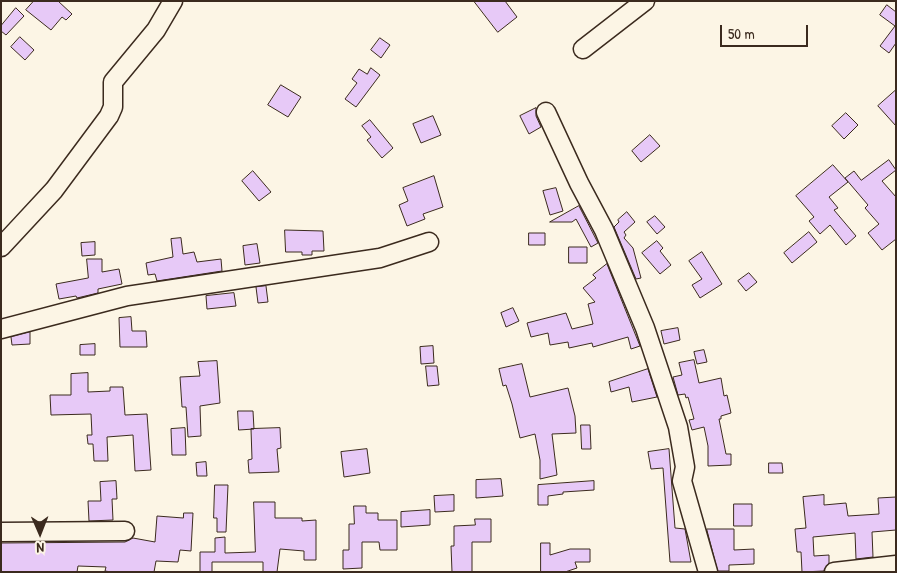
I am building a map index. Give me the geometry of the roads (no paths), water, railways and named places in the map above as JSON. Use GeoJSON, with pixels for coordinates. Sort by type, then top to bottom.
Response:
{"type":"FeatureCollection","features":[{"type":"Feature","properties":{"kind":"street"},"geometry":{"type":"LineString","coordinates":[[1,247],[54,190],[108,116],[113,107],[113,82],[156,30],[173,1]]}},
{"type":"Feature","properties":{"kind":"street"},"geometry":{"type":"LineString","coordinates":[[582,49],[646,1]]}},
{"type":"Feature","properties":{"kind":"street"},"geometry":{"type":"LineString","coordinates":[[546,112],[579,183],[604,230],[645,328],[678,427],[685,467],[682,481],[708,572]]}},
{"type":"Feature","properties":{"kind":"street"},"geometry":{"type":"LineString","coordinates":[[1,329],[128,296],[380,258],[429,242]]}},
{"type":"Feature","properties":{"kind":"street"},"geometry":{"type":"LineString","coordinates":[[1,532],[125,531]]}},
{"type":"Feature","properties":{"kind":"street"},"geometry":{"type":"LineString","coordinates":[[834,572],[896,565]]}}]}
